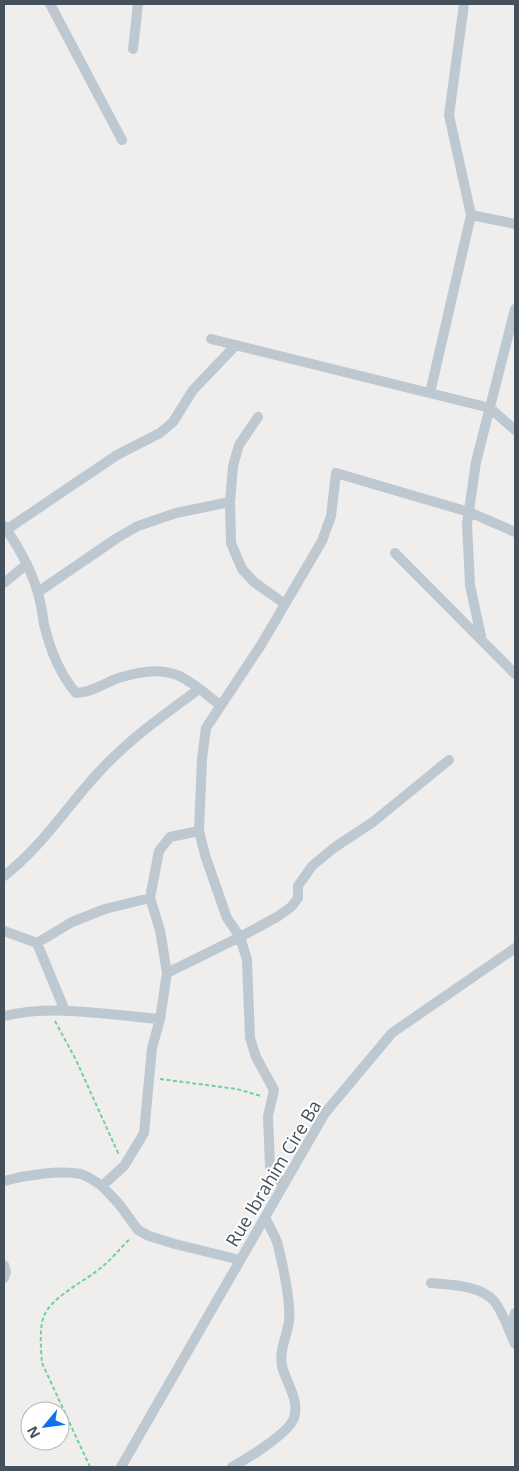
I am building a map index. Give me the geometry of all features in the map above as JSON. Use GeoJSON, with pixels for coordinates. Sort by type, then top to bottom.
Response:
{"type":"FeatureCollection","features":[{"type":"Feature","properties":{"kind":"street"},"geometry":{"type":"LineString","coordinates":[[50,4],[122,140]]}},
{"type":"Feature","properties":{"kind":"street"},"geometry":{"type":"LineString","coordinates":[[133,49],[138,4]]}},
{"type":"Feature","properties":{"kind":"street"},"geometry":{"type":"LineString","coordinates":[[430,393],[471,215],[449,115],[464,4]]}},
{"type":"Feature","properties":{"kind":"street"},"geometry":{"type":"LineString","coordinates":[[471,215],[515,224]]}},
{"type":"Feature","properties":{"kind":"street"},"geometry":{"type":"LineString","coordinates":[[482,641],[470,585],[467,524],[476,462],[515,309]]}},
{"type":"Feature","properties":{"kind":"street"},"geometry":{"type":"LineString","coordinates":[[211,339],[490,408],[515,430]]}},
{"type":"Feature","properties":{"kind":"street"},"geometry":{"type":"LineString","coordinates":[[220,705],[173,672],[155,670],[118,678],[84,693],[76,693],[69,685],[54,659],[44,625],[38,592],[27,564],[5,528],[117,455],[160,433],[173,422],[193,390],[236,345]]}},
{"type":"Feature","properties":{"kind":"street"},"geometry":{"type":"LineString","coordinates":[[258,417],[238,445],[233,466],[230,502],[231,543],[242,569],[254,582],[285,604]]}},
{"type":"Feature","properties":{"kind":"street"},"geometry":{"type":"LineString","coordinates":[[283,1185],[270,1167],[268,1116],[274,1090],[256,1057],[250,1038],[247,960],[240,937],[227,918],[199,831],[202,760],[206,728],[261,645],[322,541],[330,516],[336,473],[469,512],[515,532]]}},
{"type":"Feature","properties":{"kind":"street"},"geometry":{"type":"LineString","coordinates":[[38,592],[117,538],[138,526],[176,513],[230,502]]}},
{"type":"Feature","properties":{"kind":"street"},"geometry":{"type":"LineString","coordinates":[[395,553],[515,674]]}},
{"type":"Feature","properties":{"kind":"street"},"geometry":{"type":"LineString","coordinates":[[4,583],[27,564]]}},
{"type":"Feature","properties":{"kind":"street"},"geometry":{"type":"LineString","coordinates":[[4,876],[16,867],[49,833],[98,773],[120,750],[149,725],[199,689]]}},
{"type":"Feature","properties":{"kind":"street"},"geometry":{"type":"LineString","coordinates":[[167,973],[240,937],[277,917],[291,907],[298,898],[298,886],[312,866],[373,822],[449,760]]}},
{"type":"Feature","properties":{"kind":"street"},"geometry":{"type":"LineString","coordinates":[[102,1186],[124,1166],[144,1133],[152,1048],[160,1019],[167,973],[160,930],[150,898],[159,851],[164,842],[170,837],[199,831]]}},
{"type":"Feature","properties":{"kind":"street"},"geometry":{"type":"LineString","coordinates":[[37,943],[72,922],[105,909],[150,898]]}},
{"type":"Feature","properties":{"kind":"street"},"geometry":{"type":"LineString","coordinates":[[4,931],[37,943],[66,1011]]}},
{"type":"Feature","properties":{"kind":"street","name":"Rue Ibrahim Cire Ba"},"geometry":{"type":"LineString","coordinates":[[121,1467],[325,1113],[392,1033],[515,948]]}},
{"type":"Feature","properties":{"kind":"street"},"geometry":{"type":"LineString","coordinates":[[4,1016],[24,1011],[66,1011],[160,1019]]}},
{"type":"Feature","properties":{"kind":"street"},"geometry":{"type":"LineString","coordinates":[[4,1181],[52,1173],[83,1174],[102,1186],[119,1204],[138,1230],[149,1236],[174,1244],[240,1260]]}},
{"type":"Feature","properties":{"kind":"street"},"geometry":{"type":"LineString","coordinates":[[232,1467],[276,1438],[290,1426],[296,1410],[294,1397],[282,1365],[282,1350],[289,1320],[288,1300],[278,1245],[265,1217]]}},
{"type":"Feature","properties":{"kind":"street"},"geometry":{"type":"LineString","coordinates":[[4,1265],[6,1272],[4,1278]]}},
{"type":"Feature","properties":{"kind":"street"},"geometry":{"type":"LineString","coordinates":[[431,1283],[453,1285],[480,1291],[494,1301],[515,1344]]}},
{"type":"Feature","properties":{"kind":"street"},"geometry":{"type":"LineString","coordinates":[[510,1332],[515,1313]]}},
{"type":"Feature","properties":{"kind":"path"},"geometry":{"type":"LineString","coordinates":[[50,1011],[76,1060],[124,1166]]}},
{"type":"Feature","properties":{"kind":"path"},"geometry":{"type":"LineString","coordinates":[[150,1078],[237,1089],[273,1099]]}},
{"type":"Feature","properties":{"kind":"path"},"geometry":{"type":"LineString","coordinates":[[90,1467],[42,1363],[43,1318],[49,1307],[103,1266],[138,1230]]}}]}
